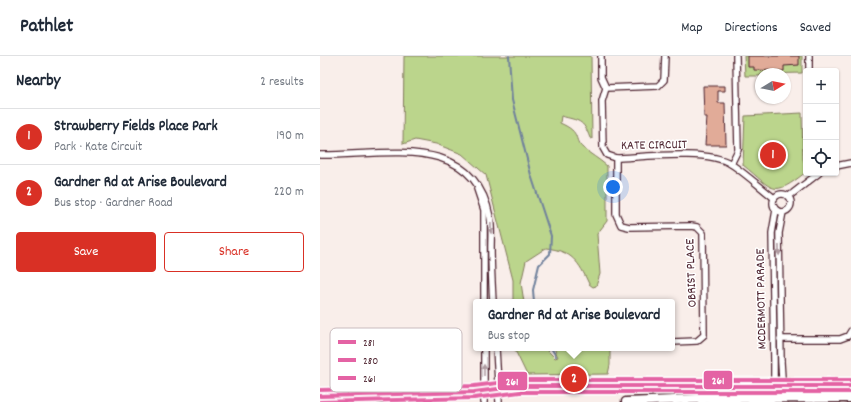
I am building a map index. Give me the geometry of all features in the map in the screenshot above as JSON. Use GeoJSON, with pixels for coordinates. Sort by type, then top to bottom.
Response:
{"type":"FeatureCollection","features":[{"type":"Feature","properties":{"kind":"street","name":"KATE CIRCUIT"},"geometry":{"type":"LineString","coordinates":[[601,56],[601,77],[606,88],[602,101],[603,148],[607,155],[616,158],[705,156],[731,164],[774,198]]}},
{"type":"Feature","properties":{"kind":"street"},"geometry":{"type":"LineString","coordinates":[[606,88],[658,86],[664,80],[665,56]]}},
{"type":"Feature","properties":{"kind":"street"},"geometry":{"type":"LineString","coordinates":[[731,164],[738,150],[736,56]]}},
{"type":"Feature","properties":{"kind":"street"},"geometry":{"type":"LineString","coordinates":[[809,56],[809,68]]}},
{"type":"Feature","properties":{"kind":"street"},"geometry":{"type":"LineString","coordinates":[[320,155],[420,153],[441,157],[464,169],[472,176],[485,196],[491,219],[491,274],[493,299]]}},
{"type":"Feature","properties":{"kind":"street","name":"OBRIST PLACE"},"geometry":{"type":"LineString","coordinates":[[616,158],[616,214],[621,225],[629,227],[691,226],[696,227],[703,233],[704,335],[697,341],[675,342]]}},
{"type":"Feature","properties":{"kind":"street"},"geometry":{"type":"LineString","coordinates":[[839,165],[851,163]]}},
{"type":"Feature","properties":{"kind":"street"},"geometry":{"type":"LineString","coordinates":[[464,169],[481,197],[484,210],[484,299]]}},
{"type":"Feature","properties":{"kind":"street"},"geometry":{"type":"LineString","coordinates":[[788,197],[815,176]]}},
{"type":"Feature","properties":{"kind":"street"},"geometry":{"type":"LineString","coordinates":[[782,194],[788,197],[790,206],[783,212],[776,210],[773,205],[774,198],[782,194]]}},
{"type":"Feature","properties":{"kind":"street","name":"MCDERMOTT PARADE"},"geometry":{"type":"LineString","coordinates":[[771,387],[774,378],[772,234],[776,210]]}},
{"type":"Feature","properties":{"kind":"street","name":"MCDERMOTT PARADE"},"geometry":{"type":"LineString","coordinates":[[783,212],[778,233],[780,339],[782,378],[785,386]]}},
{"type":"Feature","properties":{"kind":"street"},"geometry":{"type":"LineString","coordinates":[[484,274],[491,274]]}},
{"type":"Feature","properties":{"kind":"street"},"geometry":{"type":"LineString","coordinates":[[780,339],[840,339],[848,336],[851,331]]}},
{"type":"Feature","properties":{"kind":"street"},"geometry":{"type":"LineString","coordinates":[[484,351],[484,402]]}},
{"type":"Feature","properties":{"kind":"street"},"geometry":{"type":"LineString","coordinates":[[496,351],[499,402]]}},
{"type":"Feature","properties":{"kind":"street"},"geometry":{"type":"LineString","coordinates":[[352,397],[484,392],[536,386],[851,386]]}},
{"type":"Feature","properties":{"kind":"street"},"geometry":{"type":"LineString","coordinates":[[682,387],[683,393],[696,395],[700,399]]}},
{"type":"Feature","properties":{"kind":"street"},"geometry":{"type":"LineString","coordinates":[[320,396],[352,397],[402,402]]}},
{"type":"Feature","properties":{"kind":"street"},"geometry":{"type":"LineString","coordinates":[[626,402],[700,399],[851,398]]}},
{"type":"Feature","properties":{"kind":"green space"},"geometry":{"type":"Polygon","coordinates":[[[404,56],[591,56],[592,139],[590,138],[585,127],[580,122],[561,116],[560,123],[572,130],[580,145],[607,166],[607,221],[597,234],[600,274],[596,286],[593,287],[589,284],[582,270],[574,259],[562,252],[546,248],[526,261],[521,283],[524,299],[513,299],[513,280],[486,175],[462,154],[436,144],[415,140],[403,144],[404,56]]]}},
{"type":"Feature","properties":{"kind":"green space"},"geometry":{"type":"Polygon","coordinates":[[[744,56],[802,56],[802,73],[791,73],[791,68],[755,68],[755,76],[745,76],[744,56]]]}},
{"type":"Feature","properties":{"kind":"green space"},"geometry":{"type":"Polygon","coordinates":[[[802,113],[803,174],[786,186],[773,188],[743,165],[745,116],[802,113]]]}},
{"type":"Feature","properties":{"kind":"green space"},"geometry":{"type":"Polygon","coordinates":[[[515,351],[548,351],[555,358],[558,357],[555,351],[610,351],[610,365],[608,374],[527,375],[515,351]]]}},
{"type":"Feature","properties":{"kind":"building"},"geometry":{"type":"Polygon","coordinates":[[[748,56],[799,56],[799,65],[784,66],[784,68],[755,68],[755,70],[754,67],[748,67],[748,56]]]}},
{"type":"Feature","properties":{"kind":"building"},"geometry":{"type":"Polygon","coordinates":[[[703,86],[725,86],[725,91],[718,91],[718,103],[725,103],[726,145],[705,145],[707,117],[704,117],[703,86]]]}},
{"type":"Feature","properties":{"kind":"waterway"},"geometry":{"type":"LineString","coordinates":[[509,56],[512,100],[531,175],[551,236],[550,254],[539,265],[533,290],[534,299]]}},
{"type":"Feature","properties":{"kind":"waterway"},"geometry":{"type":"LineString","coordinates":[[553,351],[556,356]]}},
{"type":"Feature","properties":{"kind":"transit line","name":"261"},"geometry":{"type":"LineString","coordinates":[[462,386],[520,380],[851,380]]}},
{"type":"Feature","properties":{"kind":"transit line","name":"281"},"geometry":{"type":"LineString","coordinates":[[320,396],[474,392],[520,386],[851,386]]}},
{"type":"Feature","properties":{"kind":"transit line","name":"261"},"geometry":{"type":"LineString","coordinates":[[320,390],[330,390]]}},
{"type":"Feature","properties":{"kind":"transit line","name":"280"},"geometry":{"type":"LineString","coordinates":[[320,402],[474,398],[520,392],[851,392]]}},
{"type":"Feature","properties":{"kind":"place","name":"Strawberry Fields Place Park"},"geometry":{"type":"Point","coordinates":[773,155]}},
{"type":"Feature","properties":{"kind":"place","name":"Gardner Rd at Arise Boulevard"},"geometry":{"type":"Point","coordinates":[574,379]}}]}
